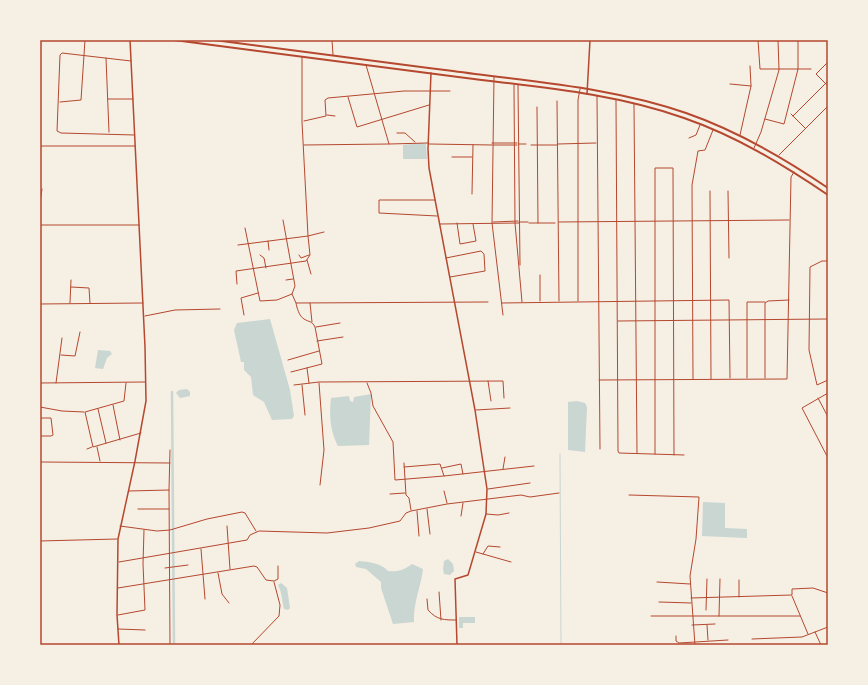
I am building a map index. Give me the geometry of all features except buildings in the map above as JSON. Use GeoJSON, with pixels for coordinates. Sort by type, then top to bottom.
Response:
{"type":"FeatureCollection","features":[{"type":"Feature","properties":{"kind":"highway"},"geometry":{"type":"LineString","coordinates":[[174,40],[493,81],[616,99],[713,129],[754,148],[828,195]]}},
{"type":"Feature","properties":{"kind":"highway"},"geometry":{"type":"LineString","coordinates":[[214,40],[588,90],[630,98],[666,107],[702,119],[740,135],[779,156],[828,188]]}},
{"type":"Feature","properties":{"kind":"street"},"geometry":{"type":"LineString","coordinates":[[59,102],[81,100],[85,40]]}},
{"type":"Feature","properties":{"kind":"street"},"geometry":{"type":"LineString","coordinates":[[119,645],[117,615],[118,539],[136,461],[146,401],[144,304],[130,40]]}},
{"type":"Feature","properties":{"kind":"street"},"geometry":{"type":"LineString","coordinates":[[332,40],[333,56]]}},
{"type":"Feature","properties":{"kind":"street"},"geometry":{"type":"LineString","coordinates":[[587,94],[590,40]]}},
{"type":"Feature","properties":{"kind":"street"},"geometry":{"type":"LineString","coordinates":[[758,40],[760,69],[812,69]]}},
{"type":"Feature","properties":{"kind":"street"},"geometry":{"type":"LineString","coordinates":[[754,148],[778,70],[778,40]]}},
{"type":"Feature","properties":{"kind":"street"},"geometry":{"type":"LineString","coordinates":[[764,118],[784,124],[798,69],[798,40]]}},
{"type":"Feature","properties":{"kind":"street"},"geometry":{"type":"LineString","coordinates":[[132,61],[64,52],[60,55],[59,133],[109,133],[135,135]]}},
{"type":"Feature","properties":{"kind":"street"},"geometry":{"type":"LineString","coordinates":[[106,57],[109,133]]}},
{"type":"Feature","properties":{"kind":"street"},"geometry":{"type":"LineString","coordinates":[[237,284],[236,271],[291,264],[307,260],[310,255],[302,122],[302,57]]}},
{"type":"Feature","properties":{"kind":"street"},"geometry":{"type":"LineString","coordinates":[[828,62],[816,74],[828,86]]}},
{"type":"Feature","properties":{"kind":"street"},"geometry":{"type":"LineString","coordinates":[[366,65],[389,144]]}},
{"type":"Feature","properties":{"kind":"street"},"geometry":{"type":"LineString","coordinates":[[740,135],[751,86],[750,66]]}},
{"type":"Feature","properties":{"kind":"street"},"geometry":{"type":"LineString","coordinates":[[431,73],[429,168],[475,410],[487,490],[486,514],[468,575],[455,579],[457,645]]}},
{"type":"Feature","properties":{"kind":"street"},"geometry":{"type":"LineString","coordinates":[[494,77],[492,222],[503,315]]}},
{"type":"Feature","properties":{"kind":"street"},"geometry":{"type":"LineString","coordinates":[[794,116],[828,81]]}},
{"type":"Feature","properties":{"kind":"street"},"geometry":{"type":"LineString","coordinates":[[514,84],[515,222],[522,302]]}},
{"type":"Feature","properties":{"kind":"street"},"geometry":{"type":"LineString","coordinates":[[730,84],[751,86]]}},
{"type":"Feature","properties":{"kind":"street"},"geometry":{"type":"LineString","coordinates":[[518,85],[520,274]]}},
{"type":"Feature","properties":{"kind":"street"},"geometry":{"type":"LineString","coordinates":[[578,301],[578,143],[580,89]]}},
{"type":"Feature","properties":{"kind":"street"},"geometry":{"type":"LineString","coordinates":[[326,115],[326,98],[431,90],[450,91]]}},
{"type":"Feature","properties":{"kind":"street"},"geometry":{"type":"LineString","coordinates":[[348,96],[357,127],[430,105]]}},
{"type":"Feature","properties":{"kind":"street"},"geometry":{"type":"LineString","coordinates":[[597,96],[600,448]]}},
{"type":"Feature","properties":{"kind":"street"},"geometry":{"type":"LineString","coordinates":[[108,99],[133,99]]}},
{"type":"Feature","properties":{"kind":"street"},"geometry":{"type":"LineString","coordinates":[[616,99],[618,451],[619,453],[684,455]]}},
{"type":"Feature","properties":{"kind":"street"},"geometry":{"type":"LineString","coordinates":[[557,101],[559,302]]}},
{"type":"Feature","properties":{"kind":"street"},"geometry":{"type":"LineString","coordinates":[[634,104],[637,453]]}},
{"type":"Feature","properties":{"kind":"street"},"geometry":{"type":"LineString","coordinates":[[779,156],[828,106]]}},
{"type":"Feature","properties":{"kind":"street"},"geometry":{"type":"LineString","coordinates":[[537,107],[538,223]]}},
{"type":"Feature","properties":{"kind":"street"},"geometry":{"type":"LineString","coordinates":[[791,114],[806,129]]}},
{"type":"Feature","properties":{"kind":"street"},"geometry":{"type":"LineString","coordinates":[[302,122],[326,115],[335,116]]}},
{"type":"Feature","properties":{"kind":"street"},"geometry":{"type":"LineString","coordinates":[[689,138],[696,135],[700,124]]}},
{"type":"Feature","properties":{"kind":"street"},"geometry":{"type":"LineString","coordinates":[[693,379],[692,185],[698,151],[705,150],[713,129]]}},
{"type":"Feature","properties":{"kind":"street"},"geometry":{"type":"LineString","coordinates":[[396,133],[405,133],[408,137],[414,139],[416,143]]}},
{"type":"Feature","properties":{"kind":"street"},"geometry":{"type":"LineString","coordinates":[[304,145],[416,143],[526,144]]}},
{"type":"Feature","properties":{"kind":"street"},"geometry":{"type":"LineString","coordinates":[[531,145],[597,143]]}},
{"type":"Feature","properties":{"kind":"street"},"geometry":{"type":"LineString","coordinates":[[472,194],[473,144]]}},
{"type":"Feature","properties":{"kind":"street"},"geometry":{"type":"LineString","coordinates":[[40,146],[135,146]]}},
{"type":"Feature","properties":{"kind":"street"},"geometry":{"type":"LineString","coordinates":[[452,157],[473,156]]}},
{"type":"Feature","properties":{"kind":"street"},"geometry":{"type":"LineString","coordinates":[[656,454],[655,168],[673,168],[674,455]]}},
{"type":"Feature","properties":{"kind":"street"},"geometry":{"type":"LineString","coordinates":[[599,380],[787,379],[790,220],[792,177],[794,172]]}},
{"type":"Feature","properties":{"kind":"street"},"geometry":{"type":"LineString","coordinates":[[40,203],[42,189]]}},
{"type":"Feature","properties":{"kind":"street"},"geometry":{"type":"LineString","coordinates":[[710,191],[711,379]]}},
{"type":"Feature","properties":{"kind":"street"},"geometry":{"type":"LineString","coordinates":[[728,191],[729,258]]}},
{"type":"Feature","properties":{"kind":"street"},"geometry":{"type":"LineString","coordinates":[[435,200],[379,200],[378,213],[438,216]]}},
{"type":"Feature","properties":{"kind":"street"},"geometry":{"type":"LineString","coordinates":[[283,220],[295,286],[292,294],[298,312],[304,319],[312,322]]}},
{"type":"Feature","properties":{"kind":"street"},"geometry":{"type":"LineString","coordinates":[[559,222],[729,222],[790,220]]}},
{"type":"Feature","properties":{"kind":"street"},"geometry":{"type":"LineString","coordinates":[[439,224],[492,222],[554,223]]}},
{"type":"Feature","properties":{"kind":"street"},"geometry":{"type":"LineString","coordinates":[[456,223],[460,244],[476,241],[473,223]]}},
{"type":"Feature","properties":{"kind":"street"},"geometry":{"type":"LineString","coordinates":[[40,225],[139,225]]}},
{"type":"Feature","properties":{"kind":"street"},"geometry":{"type":"LineString","coordinates":[[245,228],[258,293],[261,301],[277,300],[292,294]]}},
{"type":"Feature","properties":{"kind":"street"},"geometry":{"type":"LineString","coordinates":[[238,245],[308,236],[324,232]]}},
{"type":"Feature","properties":{"kind":"street"},"geometry":{"type":"LineString","coordinates":[[268,240],[269,250]]}},
{"type":"Feature","properties":{"kind":"street"},"geometry":{"type":"LineString","coordinates":[[446,258],[480,251],[484,254],[485,271],[450,277]]}},
{"type":"Feature","properties":{"kind":"street"},"geometry":{"type":"LineString","coordinates":[[260,255],[264,258],[266,268]]}},
{"type":"Feature","properties":{"kind":"street"},"geometry":{"type":"LineString","coordinates":[[299,255],[301,258],[310,255]]}},
{"type":"Feature","properties":{"kind":"street"},"geometry":{"type":"LineString","coordinates":[[307,260],[311,274]]}},
{"type":"Feature","properties":{"kind":"street"},"geometry":{"type":"LineString","coordinates":[[828,261],[822,261],[810,267],[809,320],[809,350],[817,385],[828,380]]}},
{"type":"Feature","properties":{"kind":"street"},"geometry":{"type":"LineString","coordinates":[[540,275],[540,302]]}},
{"type":"Feature","properties":{"kind":"street"},"geometry":{"type":"LineString","coordinates":[[286,280],[294,279]]}},
{"type":"Feature","properties":{"kind":"street"},"geometry":{"type":"LineString","coordinates":[[70,304],[71,280]]}},
{"type":"Feature","properties":{"kind":"street"},"geometry":{"type":"LineString","coordinates":[[71,287],[90,288],[90,304]]}},
{"type":"Feature","properties":{"kind":"street"},"geometry":{"type":"LineString","coordinates":[[244,315],[241,298],[258,293]]}},
{"type":"Feature","properties":{"kind":"street"},"geometry":{"type":"LineString","coordinates":[[502,303],[729,300],[730,379]]}},
{"type":"Feature","properties":{"kind":"street"},"geometry":{"type":"LineString","coordinates":[[747,379],[748,301],[765,302],[789,300]]}},
{"type":"Feature","properties":{"kind":"street"},"geometry":{"type":"LineString","coordinates":[[296,303],[488,302]]}},
{"type":"Feature","properties":{"kind":"street"},"geometry":{"type":"LineString","coordinates":[[765,302],[765,379]]}},
{"type":"Feature","properties":{"kind":"street"},"geometry":{"type":"LineString","coordinates":[[291,372],[322,364],[315,327],[312,322],[310,303]]}},
{"type":"Feature","properties":{"kind":"street"},"geometry":{"type":"LineString","coordinates":[[40,304],[144,304]]}},
{"type":"Feature","properties":{"kind":"street"},"geometry":{"type":"LineString","coordinates":[[144,316],[175,310],[220,309]]}},
{"type":"Feature","properties":{"kind":"street"},"geometry":{"type":"LineString","coordinates":[[617,321],[828,319]]}},
{"type":"Feature","properties":{"kind":"street"},"geometry":{"type":"LineString","coordinates":[[315,327],[340,323]]}},
{"type":"Feature","properties":{"kind":"street"},"geometry":{"type":"LineString","coordinates":[[60,354],[75,356],[80,332]]}},
{"type":"Feature","properties":{"kind":"street"},"geometry":{"type":"LineString","coordinates":[[317,341],[343,337]]}},
{"type":"Feature","properties":{"kind":"street"},"geometry":{"type":"LineString","coordinates":[[56,383],[62,338]]}},
{"type":"Feature","properties":{"kind":"street"},"geometry":{"type":"LineString","coordinates":[[288,360],[319,351]]}},
{"type":"Feature","properties":{"kind":"street"},"geometry":{"type":"LineString","coordinates":[[307,368],[309,384]]}},
{"type":"Feature","properties":{"kind":"street"},"geometry":{"type":"LineString","coordinates":[[488,380],[491,401]]}},
{"type":"Feature","properties":{"kind":"street"},"geometry":{"type":"LineString","coordinates":[[294,385],[319,382],[488,380],[503,381],[504,398]]}},
{"type":"Feature","properties":{"kind":"street"},"geometry":{"type":"LineString","coordinates":[[40,407],[62,411],[85,412],[113,405],[125,400],[126,382]]}},
{"type":"Feature","properties":{"kind":"street"},"geometry":{"type":"LineString","coordinates":[[40,383],[146,382]]}},
{"type":"Feature","properties":{"kind":"street"},"geometry":{"type":"LineString","coordinates":[[319,382],[324,450],[320,485]]}},
{"type":"Feature","properties":{"kind":"street"},"geometry":{"type":"LineString","coordinates":[[367,382],[371,393],[372,406],[392,442],[395,480],[534,466]]}},
{"type":"Feature","properties":{"kind":"street"},"geometry":{"type":"LineString","coordinates":[[302,384],[304,415]]}},
{"type":"Feature","properties":{"kind":"street"},"geometry":{"type":"LineString","coordinates":[[828,393],[802,408],[828,458]]}},
{"type":"Feature","properties":{"kind":"street"},"geometry":{"type":"LineString","coordinates":[[818,398],[828,417]]}},
{"type":"Feature","properties":{"kind":"street"},"geometry":{"type":"LineString","coordinates":[[113,405],[120,440]]}},
{"type":"Feature","properties":{"kind":"street"},"geometry":{"type":"LineString","coordinates":[[98,408],[106,444]]}},
{"type":"Feature","properties":{"kind":"street"},"geometry":{"type":"LineString","coordinates":[[475,410],[510,408]]}},
{"type":"Feature","properties":{"kind":"street"},"geometry":{"type":"LineString","coordinates":[[85,412],[93,447]]}},
{"type":"Feature","properties":{"kind":"street"},"geometry":{"type":"LineString","coordinates":[[40,418],[51,418],[53,435],[46,437],[40,436]]}},
{"type":"Feature","properties":{"kind":"street"},"geometry":{"type":"LineString","coordinates":[[87,449],[141,433]]}},
{"type":"Feature","properties":{"kind":"street"},"geometry":{"type":"LineString","coordinates":[[97,446],[100,462]]}},
{"type":"Feature","properties":{"kind":"street"},"geometry":{"type":"LineString","coordinates":[[824,451],[828,448]]}},
{"type":"Feature","properties":{"kind":"street"},"geometry":{"type":"LineString","coordinates":[[170,450],[170,645]]}},
{"type":"Feature","properties":{"kind":"street"},"geometry":{"type":"LineString","coordinates":[[502,470],[505,457]]}},
{"type":"Feature","properties":{"kind":"street"},"geometry":{"type":"LineString","coordinates":[[40,462],[136,461],[170,463]]}},
{"type":"Feature","properties":{"kind":"street"},"geometry":{"type":"LineString","coordinates":[[404,463],[406,493],[412,511]]}},
{"type":"Feature","properties":{"kind":"street"},"geometry":{"type":"LineString","coordinates":[[404,467],[440,464],[444,476]]}},
{"type":"Feature","properties":{"kind":"street"},"geometry":{"type":"LineString","coordinates":[[442,468],[461,464],[463,474]]}},
{"type":"Feature","properties":{"kind":"street"},"geometry":{"type":"LineString","coordinates":[[487,490],[530,483]]}},
{"type":"Feature","properties":{"kind":"street"},"geometry":{"type":"LineString","coordinates":[[129,492],[169,490]]}},
{"type":"Feature","properties":{"kind":"street"},"geometry":{"type":"LineString","coordinates":[[444,491],[448,504]]}},
{"type":"Feature","properties":{"kind":"street"},"geometry":{"type":"LineString","coordinates":[[390,494],[406,493]]}},
{"type":"Feature","properties":{"kind":"street"},"geometry":{"type":"LineString","coordinates":[[118,562],[247,540],[256,532],[327,533],[369,528],[400,521],[406,513],[412,511],[448,504],[521,494],[530,497],[559,493]]}},
{"type":"Feature","properties":{"kind":"street"},"geometry":{"type":"LineString","coordinates":[[629,494],[699,497],[691,584],[692,625],[695,645]]}},
{"type":"Feature","properties":{"kind":"street"},"geometry":{"type":"LineString","coordinates":[[461,516],[463,502]]}},
{"type":"Feature","properties":{"kind":"street"},"geometry":{"type":"LineString","coordinates":[[427,508],[430,519],[430,534]]}},
{"type":"Feature","properties":{"kind":"street"},"geometry":{"type":"LineString","coordinates":[[138,510],[169,509]]}},
{"type":"Feature","properties":{"kind":"street"},"geometry":{"type":"LineString","coordinates":[[417,510],[419,536]]}},
{"type":"Feature","properties":{"kind":"street"},"geometry":{"type":"LineString","coordinates":[[120,526],[144,530],[170,530],[207,519],[242,512],[245,513],[256,532]]}},
{"type":"Feature","properties":{"kind":"street"},"geometry":{"type":"LineString","coordinates":[[486,514],[498,515],[509,513]]}},
{"type":"Feature","properties":{"kind":"street"},"geometry":{"type":"LineString","coordinates":[[228,526],[230,570]]}},
{"type":"Feature","properties":{"kind":"street"},"geometry":{"type":"LineString","coordinates":[[117,615],[145,610],[143,558],[144,530]]}},
{"type":"Feature","properties":{"kind":"street"},"geometry":{"type":"LineString","coordinates":[[40,541],[118,539]]}},
{"type":"Feature","properties":{"kind":"street"},"geometry":{"type":"LineString","coordinates":[[483,554],[488,546],[500,547]]}},
{"type":"Feature","properties":{"kind":"street"},"geometry":{"type":"LineString","coordinates":[[201,548],[205,599]]}},
{"type":"Feature","properties":{"kind":"street"},"geometry":{"type":"LineString","coordinates":[[476,552],[511,562]]}},
{"type":"Feature","properties":{"kind":"street"},"geometry":{"type":"LineString","coordinates":[[165,568],[188,565]]}},
{"type":"Feature","properties":{"kind":"street"},"geometry":{"type":"LineString","coordinates":[[117,588],[256,566],[266,580],[274,581],[278,579],[278,566]]}},
{"type":"Feature","properties":{"kind":"street"},"geometry":{"type":"LineString","coordinates":[[218,572],[218,585],[222,594],[229,603]]}},
{"type":"Feature","properties":{"kind":"street"},"geometry":{"type":"LineString","coordinates":[[706,610],[707,579]]}},
{"type":"Feature","properties":{"kind":"street"},"geometry":{"type":"LineString","coordinates":[[719,616],[720,579]]}},
{"type":"Feature","properties":{"kind":"street"},"geometry":{"type":"LineString","coordinates":[[739,580],[739,597]]}},
{"type":"Feature","properties":{"kind":"street"},"geometry":{"type":"LineString","coordinates":[[251,645],[279,616],[280,604],[274,581]]}},
{"type":"Feature","properties":{"kind":"street"},"geometry":{"type":"LineString","coordinates":[[657,582],[691,584]]}},
{"type":"Feature","properties":{"kind":"street"},"geometry":{"type":"LineString","coordinates":[[808,634],[792,595],[792,589],[813,588],[828,593]]}},
{"type":"Feature","properties":{"kind":"street"},"geometry":{"type":"LineString","coordinates":[[439,592],[441,620]]}},
{"type":"Feature","properties":{"kind":"street"},"geometry":{"type":"LineString","coordinates":[[691,598],[792,595]]}},
{"type":"Feature","properties":{"kind":"street"},"geometry":{"type":"LineString","coordinates":[[427,599],[428,611],[441,620],[456,620]]}},
{"type":"Feature","properties":{"kind":"street"},"geometry":{"type":"LineString","coordinates":[[659,602],[691,603]]}},
{"type":"Feature","properties":{"kind":"street"},"geometry":{"type":"LineString","coordinates":[[651,616],[800,616]]}},
{"type":"Feature","properties":{"kind":"street"},"geometry":{"type":"LineString","coordinates":[[692,625],[715,624]]}},
{"type":"Feature","properties":{"kind":"street"},"geometry":{"type":"LineString","coordinates":[[707,625],[708,641]]}},
{"type":"Feature","properties":{"kind":"street"},"geometry":{"type":"LineString","coordinates":[[752,639],[802,637],[828,627]]}},
{"type":"Feature","properties":{"kind":"street"},"geometry":{"type":"LineString","coordinates":[[118,629],[145,630]]}},
{"type":"Feature","properties":{"kind":"street"},"geometry":{"type":"LineString","coordinates":[[814,632],[821,645]]}},
{"type":"Feature","properties":{"kind":"street"},"geometry":{"type":"LineString","coordinates":[[676,636],[677,642],[728,640]]}},
{"type":"Feature","properties":{"kind":"shaded area"},"geometry":{"type":"Polygon","coordinates":[[[420,143],[426,144],[427,159],[403,159],[403,145],[420,143]]]}},
{"type":"Feature","properties":{"kind":"shaded area"},"geometry":{"type":"Polygon","coordinates":[[[270,319],[290,390],[294,416],[292,419],[272,420],[264,402],[253,395],[251,377],[244,370],[244,362],[241,362],[234,330],[237,323],[270,319]]]}},
{"type":"Feature","properties":{"kind":"shaded area"},"geometry":{"type":"Polygon","coordinates":[[[98,350],[110,351],[112,354],[107,358],[103,369],[95,368],[98,350]]]}},
{"type":"Feature","properties":{"kind":"shaded area"},"geometry":{"type":"Polygon","coordinates":[[[187,389],[190,392],[190,396],[180,398],[176,393],[179,390],[187,389]]]}},
{"type":"Feature","properties":{"kind":"shaded area"},"geometry":{"type":"Polygon","coordinates":[[[371,394],[369,445],[338,446],[333,434],[331,422],[331,398],[349,396],[350,401],[353,402],[354,397],[371,394]]]}},
{"type":"Feature","properties":{"kind":"shaded area"},"geometry":{"type":"Polygon","coordinates":[[[577,401],[585,403],[587,407],[585,452],[568,450],[568,402],[577,401]]]}},
{"type":"Feature","properties":{"kind":"shaded area"},"geometry":{"type":"Polygon","coordinates":[[[703,502],[725,503],[725,528],[747,529],[747,538],[702,536],[703,502]]]}},
{"type":"Feature","properties":{"kind":"shaded area"},"geometry":{"type":"Polygon","coordinates":[[[448,559],[453,564],[454,571],[450,575],[444,574],[443,569],[444,561],[448,559]]]}},
{"type":"Feature","properties":{"kind":"shaded area"},"geometry":{"type":"Polygon","coordinates":[[[359,561],[371,562],[385,568],[388,571],[401,570],[412,564],[423,569],[415,608],[414,622],[393,624],[381,588],[381,582],[366,569],[356,567],[355,564],[359,561]]]}},
{"type":"Feature","properties":{"kind":"shaded area"},"geometry":{"type":"Polygon","coordinates":[[[281,583],[287,588],[290,608],[288,610],[284,609],[278,585],[281,583]]]}},
{"type":"Feature","properties":{"kind":"shaded area"},"geometry":{"type":"Polygon","coordinates":[[[459,617],[475,617],[475,623],[463,623],[463,628],[459,628],[459,617]]]}},
{"type":"Feature","properties":{"kind":"waterway"},"geometry":{"type":"LineString","coordinates":[[172,392],[174,645]]}},
{"type":"Feature","properties":{"kind":"waterway"},"geometry":{"type":"LineString","coordinates":[[560,454],[561,645]]}}]}
